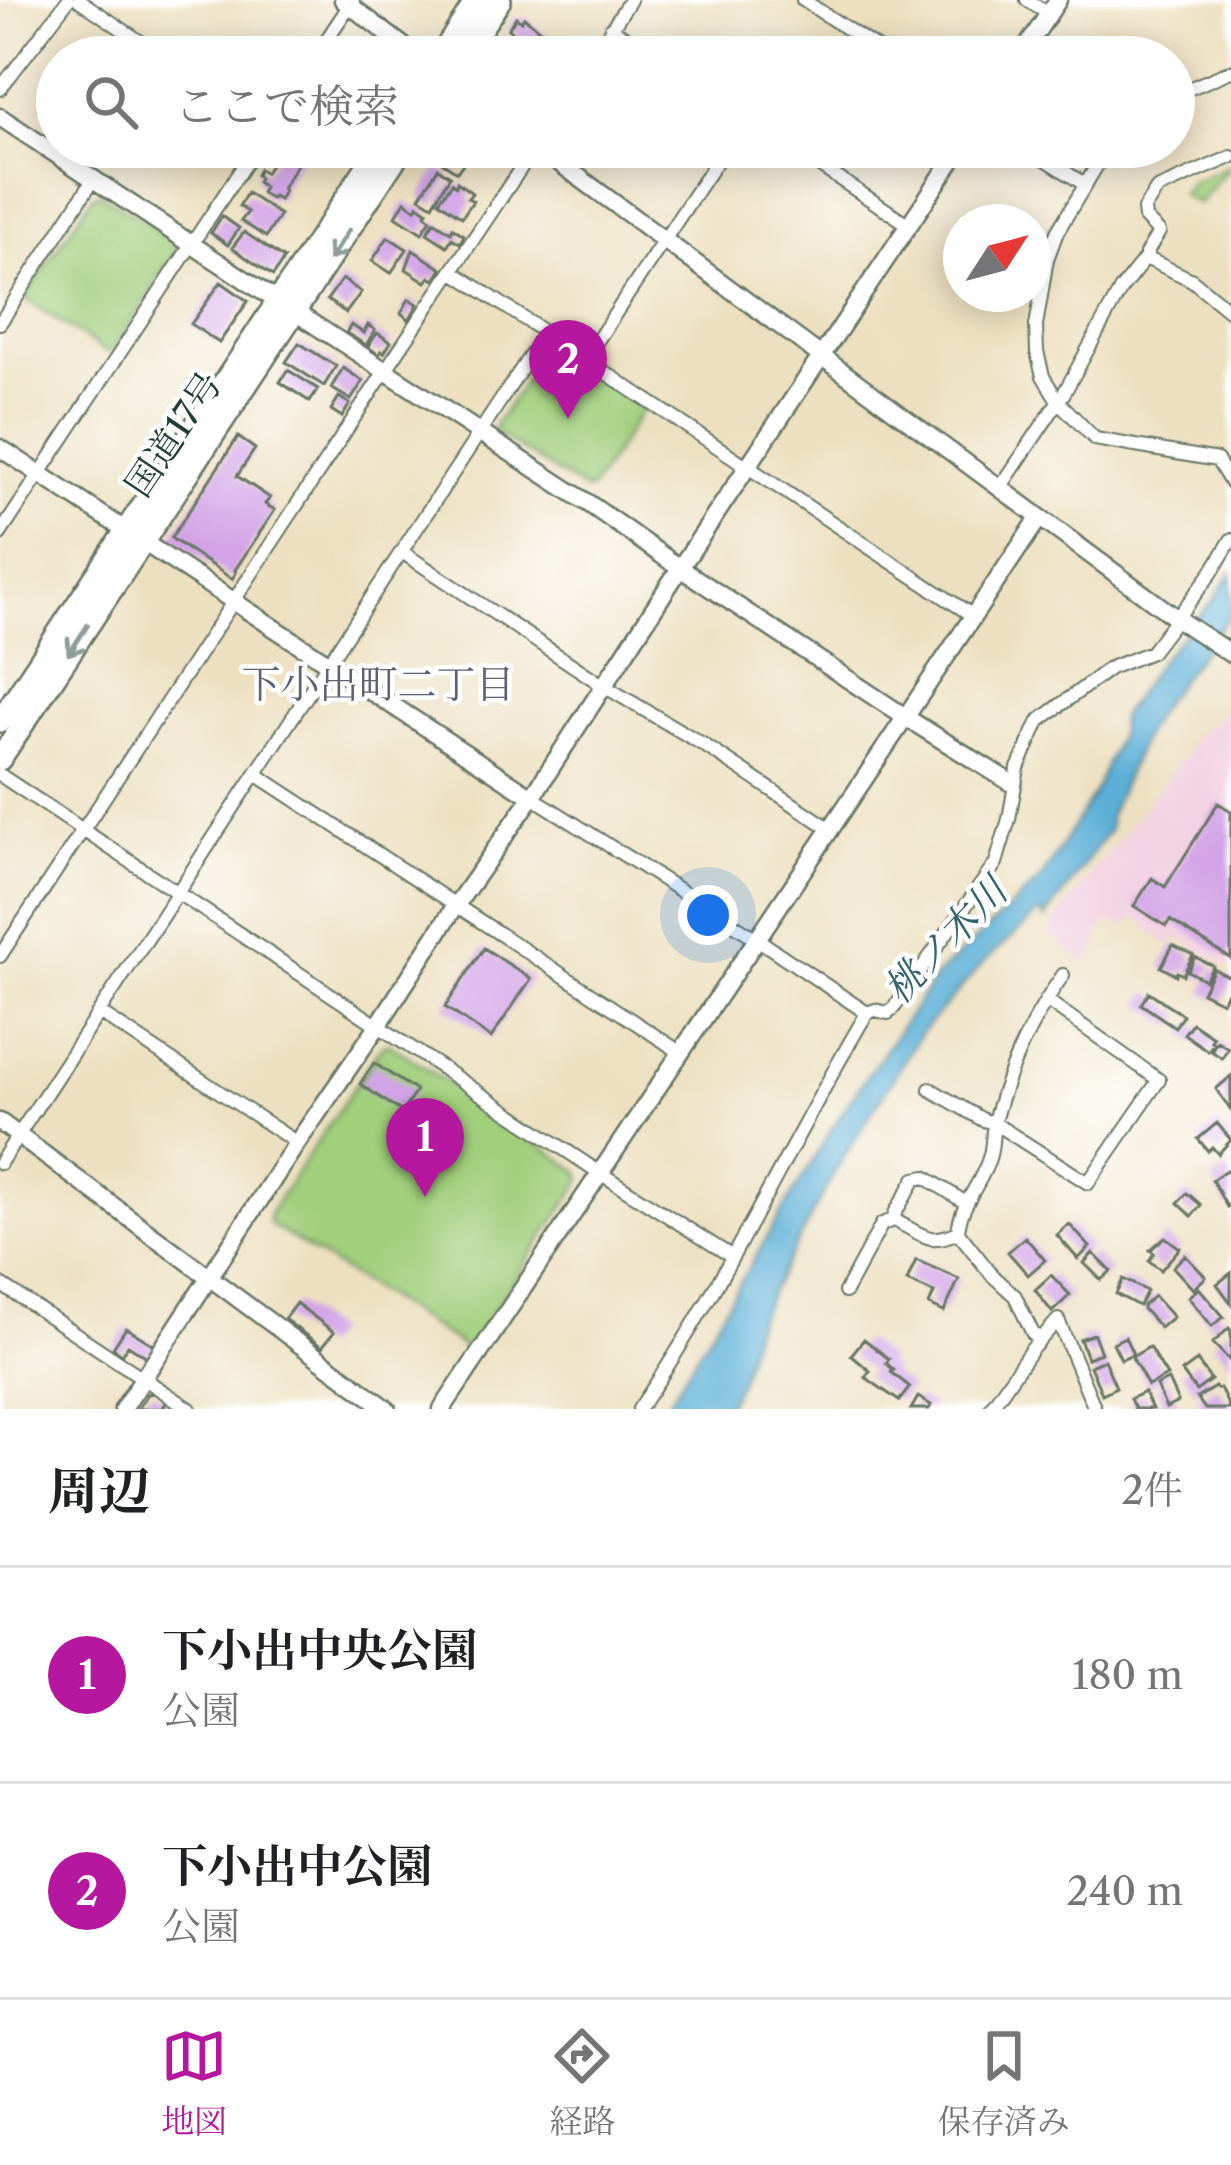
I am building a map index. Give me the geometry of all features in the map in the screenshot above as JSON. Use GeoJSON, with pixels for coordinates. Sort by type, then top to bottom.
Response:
{"type":"FeatureCollection","features":[{"type":"Feature","properties":{"kind":"highway"},"geometry":{"type":"LineString","coordinates":[[454,36],[477,0]]}},
{"type":"Feature","properties":{"kind":"highway"},"geometry":{"type":"LineString","coordinates":[[477,36],[500,0]]}},
{"type":"Feature","properties":{"kind":"highway","name":"国道17号"},"geometry":{"type":"LineString","coordinates":[[0,721],[134,536],[286,306],[368,168]]}},
{"type":"Feature","properties":{"kind":"highway","name":"国道17号"},"geometry":{"type":"LineString","coordinates":[[286,306],[388,168]]}},
{"type":"Feature","properties":{"kind":"highway","name":"国道17号"},"geometry":{"type":"LineString","coordinates":[[0,759],[134,536]]}},
{"type":"Feature","properties":{"kind":"street"},"geometry":{"type":"LineString","coordinates":[[40,36],[68,0]]}},
{"type":"Feature","properties":{"kind":"street"},"geometry":{"type":"LineString","coordinates":[[79,0],[132,36]]}},
{"type":"Feature","properties":{"kind":"street"},"geometry":{"type":"LineString","coordinates":[[606,36],[630,0]]}},
{"type":"Feature","properties":{"kind":"street"},"geometry":{"type":"LineString","coordinates":[[803,0],[858,36]]}},
{"type":"Feature","properties":{"kind":"street"},"geometry":{"type":"LineString","coordinates":[[1027,0],[1053,7],[1034,36]]}},
{"type":"Feature","properties":{"kind":"street"},"geometry":{"type":"LineString","coordinates":[[328,36],[348,2],[391,36]]}},
{"type":"Feature","properties":{"kind":"street"},"geometry":{"type":"LineString","coordinates":[[611,28],[623,36]]}},
{"type":"Feature","properties":{"kind":"street"},"geometry":{"type":"LineString","coordinates":[[0,89],[36,42]]}},
{"type":"Feature","properties":{"kind":"street"},"geometry":{"type":"LineString","coordinates":[[1195,86],[1231,70]]}},
{"type":"Feature","properties":{"kind":"street"},"geometry":{"type":"LineString","coordinates":[[0,117],[36,141]]}},
{"type":"Feature","properties":{"kind":"street"},"geometry":{"type":"LineString","coordinates":[[1231,157],[1157,189],[1144,209],[1145,218],[1159,232],[1146,254],[1148,260],[1192,280],[1231,312]]}},
{"type":"Feature","properties":{"kind":"street"},"geometry":{"type":"LineString","coordinates":[[75,168],[1013,784]]}},
{"type":"Feature","properties":{"kind":"street"},"geometry":{"type":"LineString","coordinates":[[0,534],[242,168]]}},
{"type":"Feature","properties":{"kind":"street"},"geometry":{"type":"LineString","coordinates":[[0,956],[523,168]]}},
{"type":"Feature","properties":{"kind":"street"},"geometry":{"type":"LineString","coordinates":[[567,168],[1231,654]]}},
{"type":"Feature","properties":{"kind":"street"},"geometry":{"type":"LineString","coordinates":[[585,359],[712,168]]}},
{"type":"Feature","properties":{"kind":"street"},"geometry":{"type":"LineString","coordinates":[[822,168],[909,225]]}},
{"type":"Feature","properties":{"kind":"street"},"geometry":{"type":"LineString","coordinates":[[123,1409],[947,168]]}},
{"type":"Feature","properties":{"kind":"street"},"geometry":{"type":"LineString","coordinates":[[1059,168],[1084,184]]}},
{"type":"Feature","properties":{"kind":"street"},"geometry":{"type":"LineString","coordinates":[[1094,168],[1054,238],[1038,304],[1037,352],[1043,376],[1058,401],[1095,439],[1217,460],[1231,483]]}},
{"type":"Feature","properties":{"kind":"street"},"geometry":{"type":"LineString","coordinates":[[0,323],[93,180]]}},
{"type":"Feature","properties":{"kind":"street"},"geometry":{"type":"LineString","coordinates":[[1000,488],[1058,401],[1121,289],[1148,260]]}},
{"type":"Feature","properties":{"kind":"street"},"geometry":{"type":"LineString","coordinates":[[452,271],[973,616]]}},
{"type":"Feature","properties":{"kind":"street"},"geometry":{"type":"LineString","coordinates":[[0,1163],[545,333]]}},
{"type":"Feature","properties":{"kind":"street"},"geometry":{"type":"LineString","coordinates":[[0,448],[867,1013]]}},
{"type":"Feature","properties":{"kind":"street"},"geometry":{"type":"LineString","coordinates":[[442,1409],[1040,518]]}},
{"type":"Feature","properties":{"kind":"street"},"geometry":{"type":"LineString","coordinates":[[639,1409],[697,1320],[867,1013],[893,1009],[996,863],[1013,784],[1043,716],[1110,668],[1148,656],[1179,620],[1231,540]]}},
{"type":"Feature","properties":{"kind":"street"},"geometry":{"type":"LineString","coordinates":[[402,552],[830,828]]}},
{"type":"Feature","properties":{"kind":"street"},"geometry":{"type":"LineString","coordinates":[[256,774],[680,1052]]}},
{"type":"Feature","properties":{"kind":"street"},"geometry":{"type":"LineString","coordinates":[[0,775],[731,1256]]}},
{"type":"Feature","properties":{"kind":"street"},"geometry":{"type":"LineString","coordinates":[[1040,1339],[1033,1334],[1016,1296],[958,1232],[959,1217],[990,1156],[1011,1064],[1063,975]]}},
{"type":"Feature","properties":{"kind":"street"},"geometry":{"type":"LineString","coordinates":[[930,1089],[1088,1183],[1159,1080],[1046,1000]]}},
{"type":"Feature","properties":{"kind":"street"},"geometry":{"type":"LineString","coordinates":[[100,1013],[297,1143]]}},
{"type":"Feature","properties":{"kind":"street"},"geometry":{"type":"LineString","coordinates":[[0,1122],[386,1409]]}},
{"type":"Feature","properties":{"kind":"street"},"geometry":{"type":"LineString","coordinates":[[894,1220],[916,1180],[925,1177],[967,1203]]}},
{"type":"Feature","properties":{"kind":"street"},"geometry":{"type":"LineString","coordinates":[[844,1292],[882,1224],[894,1220],[933,1240],[958,1232]]}},
{"type":"Feature","properties":{"kind":"street"},"geometry":{"type":"LineString","coordinates":[[0,1284],[190,1409]]}},
{"type":"Feature","properties":{"kind":"street"},"geometry":{"type":"LineString","coordinates":[[991,1409],[1058,1320],[1095,1409]]}},
{"type":"Feature","properties":{"kind":"shaded area"},"geometry":{"type":"Polygon","coordinates":[[[1231,711],[1231,968],[1176,936],[1170,946],[1133,916],[1126,927],[1110,922],[1103,927],[1093,954],[1084,962],[1048,931],[1190,748],[1192,738],[1223,712],[1231,711]]]}},
{"type":"Feature","properties":{"kind":"green space"},"geometry":{"type":"Polygon","coordinates":[[[1231,165],[1198,204],[1181,194],[1190,183],[1231,165]]]}},
{"type":"Feature","properties":{"kind":"green space"},"geometry":{"type":"Polygon","coordinates":[[[99,193],[176,242],[178,249],[113,350],[106,352],[24,298],[99,193]]]}},
{"type":"Feature","properties":{"kind":"green space"},"geometry":{"type":"Polygon","coordinates":[[[552,346],[640,405],[641,411],[591,489],[584,490],[497,434],[494,427],[552,346]]]}},
{"type":"Feature","properties":{"kind":"green space"},"geometry":{"type":"Polygon","coordinates":[[[388,1043],[580,1172],[582,1180],[470,1345],[464,1347],[269,1224],[269,1214],[388,1043]]]}},
{"type":"Feature","properties":{"kind":"water"},"geometry":{"type":"Polygon","coordinates":[[[1231,573],[1231,614],[1146,730],[1109,815],[1109,830],[1045,919],[1039,913],[983,963],[921,1033],[837,1168],[772,1289],[755,1324],[740,1380],[724,1409],[664,1409],[844,1109],[937,975],[1041,879],[1094,793],[1118,736],[1120,717],[1231,573]]]}},
{"type":"Feature","properties":{"kind":"building"},"geometry":{"type":"Polygon","coordinates":[[[516,17],[521,21],[524,17],[547,36],[518,36],[508,29],[516,17]]]}},
{"type":"Feature","properties":{"kind":"building"},"geometry":{"type":"Polygon","coordinates":[[[268,168],[294,168],[279,200],[261,193],[264,187],[256,175],[259,169],[265,173],[268,168]]]}},
{"type":"Feature","properties":{"kind":"building"},"geometry":{"type":"Polygon","coordinates":[[[438,168],[450,176],[433,205],[420,197],[438,168]]]}},
{"type":"Feature","properties":{"kind":"building"},"geometry":{"type":"Polygon","coordinates":[[[457,182],[472,193],[468,198],[473,201],[462,217],[439,201],[457,182]]]}},
{"type":"Feature","properties":{"kind":"building"},"geometry":{"type":"Polygon","coordinates":[[[247,193],[280,215],[266,237],[241,221],[248,212],[239,206],[247,193]]]}},
{"type":"Feature","properties":{"kind":"building"},"geometry":{"type":"Polygon","coordinates":[[[405,201],[427,211],[431,219],[422,233],[396,216],[405,201]]]}},
{"type":"Feature","properties":{"kind":"building"},"geometry":{"type":"Polygon","coordinates":[[[222,216],[239,228],[228,245],[211,233],[222,216]]]}},
{"type":"Feature","properties":{"kind":"building"},"geometry":{"type":"Polygon","coordinates":[[[434,221],[464,235],[460,243],[452,238],[447,246],[427,233],[434,221]]]}},
{"type":"Feature","properties":{"kind":"building"},"geometry":{"type":"Polygon","coordinates":[[[244,232],[284,259],[273,276],[232,248],[244,232]]]}},
{"type":"Feature","properties":{"kind":"building"},"geometry":{"type":"Polygon","coordinates":[[[388,237],[407,249],[391,273],[372,261],[388,237]]]}},
{"type":"Feature","properties":{"kind":"building"},"geometry":{"type":"Polygon","coordinates":[[[413,250],[442,269],[435,280],[430,277],[426,282],[406,269],[413,250]]]}},
{"type":"Feature","properties":{"kind":"building"},"geometry":{"type":"Polygon","coordinates":[[[342,279],[361,292],[346,313],[327,300],[342,279]]]}},
{"type":"Feature","properties":{"kind":"building"},"geometry":{"type":"Polygon","coordinates":[[[221,282],[248,301],[219,343],[191,324],[221,282]]]}},
{"type":"Feature","properties":{"kind":"building"},"geometry":{"type":"Polygon","coordinates":[[[409,299],[418,304],[409,320],[401,313],[409,299]]]}},
{"type":"Feature","properties":{"kind":"building"},"geometry":{"type":"Polygon","coordinates":[[[351,325],[364,333],[368,325],[375,330],[366,345],[346,333],[351,325]]]}},
{"type":"Feature","properties":{"kind":"building"},"geometry":{"type":"Polygon","coordinates":[[[377,333],[391,342],[379,355],[368,347],[377,333]]]}},
{"type":"Feature","properties":{"kind":"building"},"geometry":{"type":"Polygon","coordinates":[[[299,343],[336,366],[324,386],[286,362],[299,343]]]}},
{"type":"Feature","properties":{"kind":"building"},"geometry":{"type":"Polygon","coordinates":[[[343,368],[363,381],[351,400],[331,388],[343,368]]]}},
{"type":"Feature","properties":{"kind":"building"},"geometry":{"type":"Polygon","coordinates":[[[288,370],[318,389],[310,402],[280,382],[288,370]]]}},
{"type":"Feature","properties":{"kind":"building"},"geometry":{"type":"Polygon","coordinates":[[[339,397],[350,404],[342,417],[331,410],[339,397]]]}},
{"type":"Feature","properties":{"kind":"building"},"geometry":{"type":"Polygon","coordinates":[[[238,437],[255,449],[237,476],[270,498],[265,504],[275,510],[232,579],[171,538],[238,437]]]}},
{"type":"Feature","properties":{"kind":"building"},"geometry":{"type":"Polygon","coordinates":[[[1218,803],[1231,811],[1231,959],[1170,920],[1166,926],[1134,906],[1152,878],[1165,887],[1218,803]]]}},
{"type":"Feature","properties":{"kind":"building"},"geometry":{"type":"Polygon","coordinates":[[[1173,945],[1193,955],[1183,975],[1161,967],[1173,945]]]}},
{"type":"Feature","properties":{"kind":"building"},"geometry":{"type":"Polygon","coordinates":[[[484,948],[531,979],[491,1038],[445,1007],[484,948]]]}},
{"type":"Feature","properties":{"kind":"building"},"geometry":{"type":"Polygon","coordinates":[[[1195,957],[1213,966],[1205,980],[1188,971],[1195,957]]]}},
{"type":"Feature","properties":{"kind":"building"},"geometry":{"type":"Polygon","coordinates":[[[1214,969],[1231,978],[1222,1002],[1202,992],[1214,969]]]}},
{"type":"Feature","properties":{"kind":"building"},"geometry":{"type":"Polygon","coordinates":[[[1149,992],[1183,1015],[1175,1027],[1141,1004],[1149,992]]]}},
{"type":"Feature","properties":{"kind":"building"},"geometry":{"type":"Polygon","coordinates":[[[1192,1023],[1213,1037],[1208,1051],[1184,1034],[1192,1023]]]}},
{"type":"Feature","properties":{"kind":"building"},"geometry":{"type":"Polygon","coordinates":[[[1217,1041],[1228,1048],[1222,1058],[1211,1051],[1217,1041]]]}},
{"type":"Feature","properties":{"kind":"building"},"geometry":{"type":"Polygon","coordinates":[[[374,1063],[416,1091],[402,1112],[360,1084],[374,1063]]]}},
{"type":"Feature","properties":{"kind":"building"},"geometry":{"type":"Polygon","coordinates":[[[1231,1076],[1231,1110],[1216,1089],[1231,1076]]]}},
{"type":"Feature","properties":{"kind":"building"},"geometry":{"type":"Polygon","coordinates":[[[1217,1123],[1231,1140],[1218,1154],[1198,1139],[1217,1123]]]}},
{"type":"Feature","properties":{"kind":"building"},"geometry":{"type":"Polygon","coordinates":[[[1226,1170],[1231,1177],[1227,1207],[1212,1180],[1226,1170]]]}},
{"type":"Feature","properties":{"kind":"building"},"geometry":{"type":"Polygon","coordinates":[[[1187,1193],[1201,1205],[1192,1216],[1178,1203],[1187,1193]]]}},
{"type":"Feature","properties":{"kind":"building"},"geometry":{"type":"Polygon","coordinates":[[[1069,1224],[1090,1247],[1078,1259],[1057,1235],[1069,1224]]]}},
{"type":"Feature","properties":{"kind":"building"},"geometry":{"type":"Polygon","coordinates":[[[1025,1237],[1045,1260],[1028,1275],[1008,1252],[1025,1237]]]}},
{"type":"Feature","properties":{"kind":"building"},"geometry":{"type":"Polygon","coordinates":[[[1165,1237],[1180,1248],[1161,1270],[1149,1261],[1154,1253],[1150,1250],[1165,1237]]]}},
{"type":"Feature","properties":{"kind":"building"},"geometry":{"type":"Polygon","coordinates":[[[1093,1253],[1111,1271],[1101,1280],[1084,1263],[1093,1253]]]}},
{"type":"Feature","properties":{"kind":"building"},"geometry":{"type":"Polygon","coordinates":[[[1185,1255],[1206,1277],[1193,1289],[1173,1267],[1185,1255]]]}},
{"type":"Feature","properties":{"kind":"building"},"geometry":{"type":"Polygon","coordinates":[[[916,1260],[959,1279],[944,1312],[929,1305],[934,1293],[907,1281],[916,1260]]]}},
{"type":"Feature","properties":{"kind":"building"},"geometry":{"type":"Polygon","coordinates":[[[1231,1273],[1231,1303],[1217,1284],[1231,1273]]]}},
{"type":"Feature","properties":{"kind":"building"},"geometry":{"type":"Polygon","coordinates":[[[1051,1275],[1070,1295],[1052,1312],[1035,1290],[1051,1275]]]}},
{"type":"Feature","properties":{"kind":"building"},"geometry":{"type":"Polygon","coordinates":[[[1123,1279],[1147,1291],[1139,1306],[1116,1294],[1123,1279]]]}},
{"type":"Feature","properties":{"kind":"building"},"geometry":{"type":"Polygon","coordinates":[[[1199,1288],[1224,1317],[1212,1326],[1188,1297],[1199,1288]]]}},
{"type":"Feature","properties":{"kind":"building"},"geometry":{"type":"Polygon","coordinates":[[[1154,1296],[1173,1317],[1160,1328],[1143,1309],[1154,1296]]]}},
{"type":"Feature","properties":{"kind":"building"},"geometry":{"type":"Polygon","coordinates":[[[296,1303],[334,1332],[322,1347],[284,1319],[296,1303]]]}},
{"type":"Feature","properties":{"kind":"building"},"geometry":{"type":"Polygon","coordinates":[[[126,1328],[154,1345],[147,1357],[128,1345],[122,1354],[113,1348],[126,1328]]]}},
{"type":"Feature","properties":{"kind":"building"},"geometry":{"type":"Polygon","coordinates":[[[1229,1328],[1231,1331],[1231,1362],[1213,1343],[1229,1328]]]}},
{"type":"Feature","properties":{"kind":"building"},"geometry":{"type":"Polygon","coordinates":[[[1094,1334],[1101,1353],[1087,1358],[1080,1339],[1094,1334]]]}},
{"type":"Feature","properties":{"kind":"building"},"geometry":{"type":"Polygon","coordinates":[[[1125,1337],[1133,1354],[1121,1359],[1113,1343],[1125,1337]]]}},
{"type":"Feature","properties":{"kind":"building"},"geometry":{"type":"Polygon","coordinates":[[[864,1339],[889,1359],[891,1372],[910,1387],[899,1401],[865,1377],[870,1371],[851,1355],[864,1339]]]}},
{"type":"Feature","properties":{"kind":"building"},"geometry":{"type":"Polygon","coordinates":[[[1149,1347],[1167,1376],[1148,1386],[1132,1357],[1149,1347]]]}},
{"type":"Feature","properties":{"kind":"building"},"geometry":{"type":"Polygon","coordinates":[[[1104,1360],[1116,1387],[1102,1394],[1090,1366],[1104,1360]]]}},
{"type":"Feature","properties":{"kind":"building"},"geometry":{"type":"Polygon","coordinates":[[[1197,1361],[1211,1380],[1196,1391],[1182,1372],[1197,1361]]]}},
{"type":"Feature","properties":{"kind":"building"},"geometry":{"type":"Polygon","coordinates":[[[1168,1380],[1178,1402],[1166,1408],[1156,1386],[1168,1380]]]}},
{"type":"Feature","properties":{"kind":"building"},"geometry":{"type":"Polygon","coordinates":[[[1215,1387],[1230,1409],[1205,1409],[1197,1398],[1215,1387]]]}},
{"type":"Feature","properties":{"kind":"building"},"geometry":{"type":"Polygon","coordinates":[[[1144,1392],[1152,1409],[1135,1409],[1130,1399],[1144,1392]]]}},
{"type":"Feature","properties":{"kind":"building"},"geometry":{"type":"Polygon","coordinates":[[[148,1394],[167,1401],[162,1409],[138,1409],[148,1394]]]}},
{"type":"Feature","properties":{"kind":"building"},"geometry":{"type":"Polygon","coordinates":[[[918,1397],[931,1405],[929,1409],[911,1409],[918,1397]]]}},
{"type":"Feature","properties":{"kind":"place","name":"下小出中公園"},"geometry":{"type":"Point","coordinates":[568,419]}},
{"type":"Feature","properties":{"kind":"place","name":"下小出中央公園"},"geometry":{"type":"Point","coordinates":[425,1197]}},
{"type":"Feature","properties":{"kind":"district","name":"下小出町二丁目"},"geometry":{"type":"Point","coordinates":[378,684]}},
{"type":"Feature","properties":{"kind":"water label","name":"桃ノ木川"},"geometry":{"type":"Point","coordinates":[945,940]}}]}
